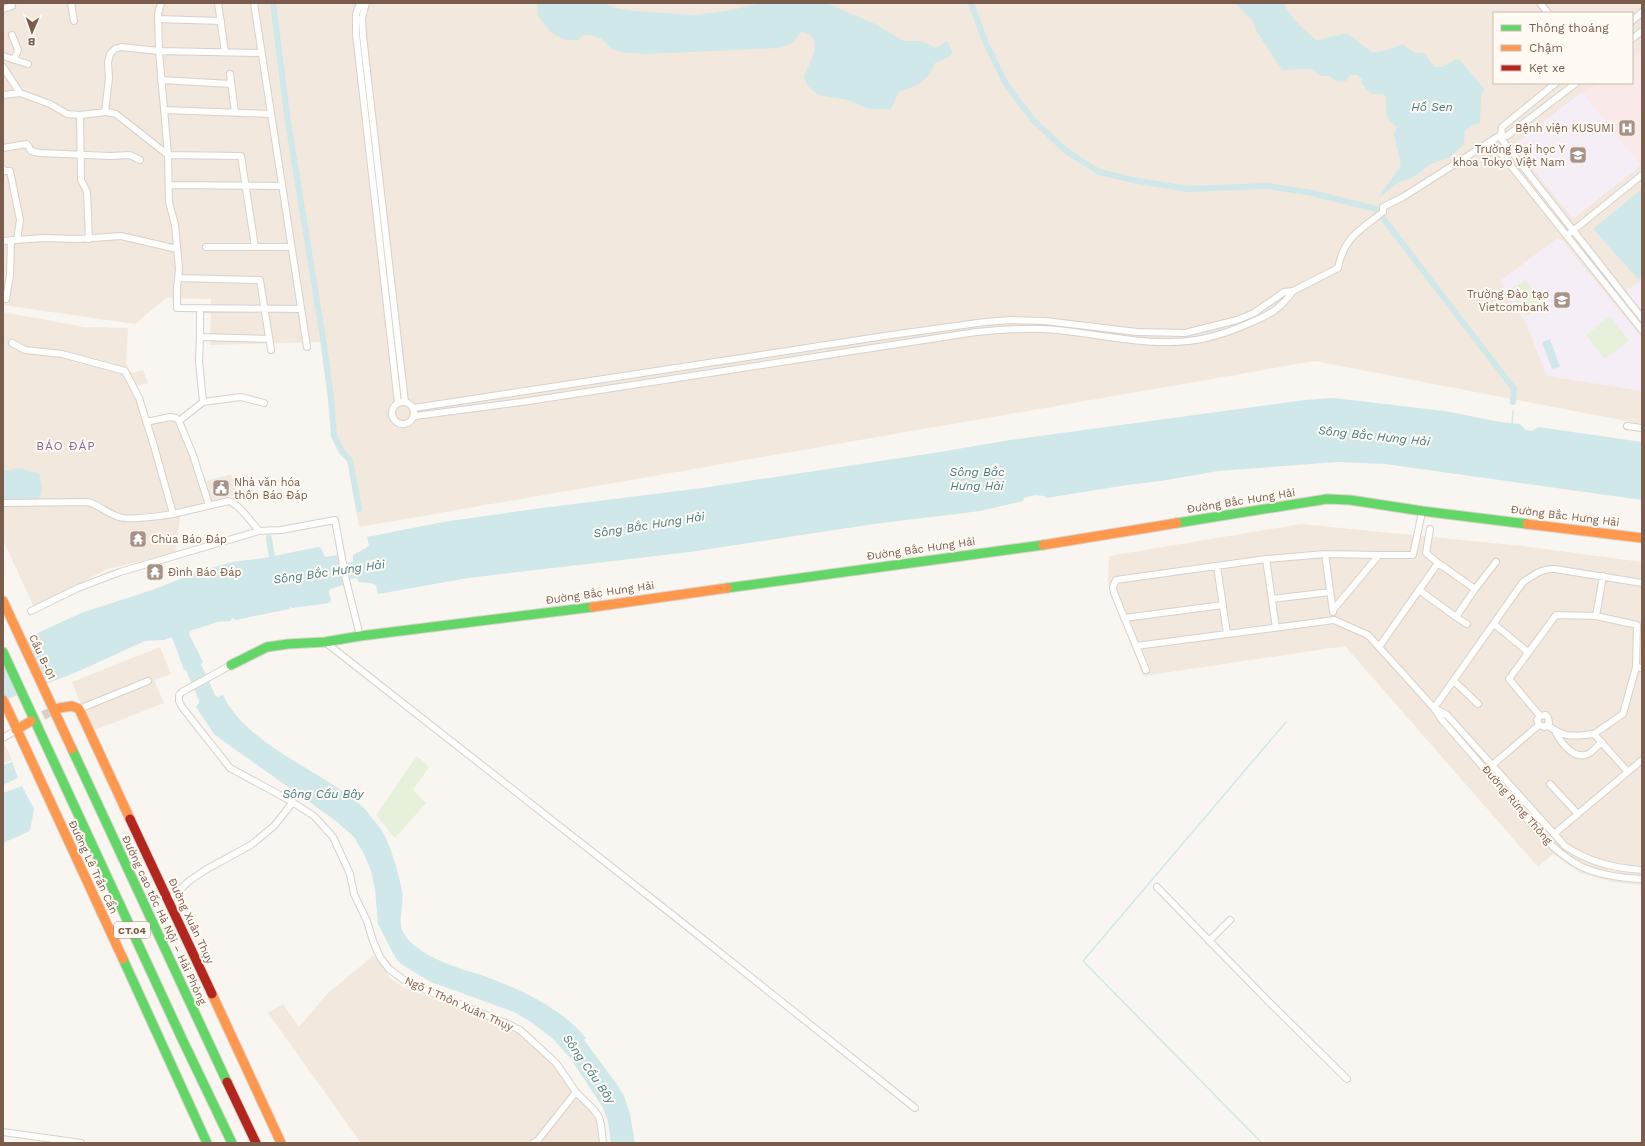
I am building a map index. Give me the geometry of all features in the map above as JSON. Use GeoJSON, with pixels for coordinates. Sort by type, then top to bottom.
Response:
{"type":"FeatureCollection","features":[{"type":"Feature","properties":{"kind":"main road","name":"Đường Bắc Hưng Hải"},"geometry":{"type":"LineString","coordinates":[[231,665],[267,647],[325,642],[360,636],[496,620],[1050,544],[1327,499],[1350,500],[1422,511],[1642,538]]}},
{"type":"Feature","properties":{"kind":"main road","name":"Cầu B-01"},"geometry":{"type":"LineString","coordinates":[[3,601],[55,708]]}},
{"type":"Feature","properties":{"kind":"main road","name":"CT.04"},"geometry":{"type":"LineString","coordinates":[[3,652],[32,718],[232,1143]]}},
{"type":"Feature","properties":{"kind":"main road","name":"Đường Lê Trần Cẩn"},"geometry":{"type":"LineString","coordinates":[[3,700],[207,1143]]}},
{"type":"Feature","properties":{"kind":"main road"},"geometry":{"type":"LineString","coordinates":[[55,708],[72,706],[79,709]]}},
{"type":"Feature","properties":{"kind":"main road","name":"Đường cao tốc Hà Nội – Hải Phòng"},"geometry":{"type":"LineString","coordinates":[[55,708],[203,1031],[257,1143]]}},
{"type":"Feature","properties":{"kind":"main road","name":"Đường Xuân Thụy"},"geometry":{"type":"LineString","coordinates":[[79,709],[281,1143]]}},
{"type":"Feature","properties":{"kind":"main road"},"geometry":{"type":"LineString","coordinates":[[16,730],[32,718]]}},
{"type":"Feature","properties":{"kind":"street"},"geometry":{"type":"LineString","coordinates":[[71,3],[74,21]]}},
{"type":"Feature","properties":{"kind":"street"},"geometry":{"type":"LineString","coordinates":[[161,3],[158,19],[159,51],[168,155],[169,202],[175,225],[179,269],[177,308],[301,309]]}},
{"type":"Feature","properties":{"kind":"street"},"geometry":{"type":"LineString","coordinates":[[218,3],[225,52]]}},
{"type":"Feature","properties":{"kind":"street"},"geometry":{"type":"LineString","coordinates":[[254,3],[306,347]]}},
{"type":"Feature","properties":{"kind":"street"},"geometry":{"type":"LineString","coordinates":[[360,3],[356,14],[356,34],[362,53]]}},
{"type":"Feature","properties":{"kind":"street"},"geometry":{"type":"LineString","coordinates":[[366,3],[362,18],[362,53],[382,232],[398,403]]}},
{"type":"Feature","properties":{"kind":"street"},"geometry":{"type":"LineString","coordinates":[[1540,3],[1547,12]]}},
{"type":"Feature","properties":{"kind":"street"},"geometry":{"type":"LineString","coordinates":[[3,9],[12,6]]}},
{"type":"Feature","properties":{"kind":"street"},"geometry":{"type":"LineString","coordinates":[[1633,20],[1642,12]]}},
{"type":"Feature","properties":{"kind":"street"},"geometry":{"type":"LineString","coordinates":[[158,19],[221,21]]}},
{"type":"Feature","properties":{"kind":"street"},"geometry":{"type":"LineString","coordinates":[[1633,38],[1642,31]]}},
{"type":"Feature","properties":{"kind":"street"},"geometry":{"type":"LineString","coordinates":[[12,35],[18,50],[14,60]]}},
{"type":"Feature","properties":{"kind":"street"},"geometry":{"type":"LineString","coordinates":[[105,112],[109,78],[108,62],[110,54],[115,49],[121,47],[159,51],[262,53]]}},
{"type":"Feature","properties":{"kind":"street"},"geometry":{"type":"LineString","coordinates":[[3,56],[28,64]]}},
{"type":"Feature","properties":{"kind":"street"},"geometry":{"type":"LineString","coordinates":[[3,67],[20,93]]}},
{"type":"Feature","properties":{"kind":"street"},"geometry":{"type":"LineString","coordinates":[[230,74],[235,113]]}},
{"type":"Feature","properties":{"kind":"street"},"geometry":{"type":"LineString","coordinates":[[161,80],[231,84]]}},
{"type":"Feature","properties":{"kind":"street"},"geometry":{"type":"LineString","coordinates":[[1500,136],[1502,127],[1555,84]]}},
{"type":"Feature","properties":{"kind":"street"},"geometry":{"type":"LineString","coordinates":[[414,408],[964,325],[1018,320],[1045,321],[1137,332],[1185,333],[1237,320],[1256,312],[1284,292],[1293,291],[1338,268],[1340,256],[1350,239],[1383,212],[1383,206],[1403,197],[1500,136],[1507,136],[1575,84]]}},
{"type":"Feature","properties":{"kind":"street"},"geometry":{"type":"LineString","coordinates":[[3,95],[20,93],[50,104],[67,114],[80,116],[105,112],[116,114],[168,155],[241,156],[255,247]]}},
{"type":"Feature","properties":{"kind":"street"},"geometry":{"type":"LineString","coordinates":[[164,110],[271,114]]}},
{"type":"Feature","properties":{"kind":"street"},"geometry":{"type":"LineString","coordinates":[[80,116],[81,180],[87,192],[89,239]]}},
{"type":"Feature","properties":{"kind":"street"},"geometry":{"type":"LineString","coordinates":[[1500,136],[1642,318]]}},
{"type":"Feature","properties":{"kind":"street"},"geometry":{"type":"LineString","coordinates":[[1492,142],[1642,330]]}},
{"type":"Feature","properties":{"kind":"street"},"geometry":{"type":"LineString","coordinates":[[3,148],[27,144],[34,152],[110,156],[130,154],[140,160]]}},
{"type":"Feature","properties":{"kind":"street"},"geometry":{"type":"LineString","coordinates":[[3,168],[4,171],[10,171],[20,220],[14,240],[6,300]]}},
{"type":"Feature","properties":{"kind":"street"},"geometry":{"type":"LineString","coordinates":[[1567,236],[1642,175]]}},
{"type":"Feature","properties":{"kind":"street"},"geometry":{"type":"LineString","coordinates":[[169,186],[282,186]]}},
{"type":"Feature","properties":{"kind":"street"},"geometry":{"type":"LineString","coordinates":[[382,232],[405,402]]}},
{"type":"Feature","properties":{"kind":"street"},"geometry":{"type":"LineString","coordinates":[[3,240],[89,239],[121,236],[177,249]]}},
{"type":"Feature","properties":{"kind":"street"},"geometry":{"type":"LineString","coordinates":[[206,247],[291,247]]}},
{"type":"Feature","properties":{"kind":"street"},"geometry":{"type":"LineString","coordinates":[[178,278],[260,280],[271,350]]}},
{"type":"Feature","properties":{"kind":"street"},"geometry":{"type":"LineString","coordinates":[[415,416],[414,408],[409,403],[405,402],[395,405],[392,412],[396,422],[400,424],[407,424],[415,416],[522,402],[976,332],[1044,329],[1165,342],[1189,340],[1215,335],[1260,319],[1284,304],[1293,291]]}},
{"type":"Feature","properties":{"kind":"street"},"geometry":{"type":"LineString","coordinates":[[1617,299],[1623,294]]}},
{"type":"Feature","properties":{"kind":"street"},"geometry":{"type":"LineString","coordinates":[[200,308],[199,361],[203,402]]}},
{"type":"Feature","properties":{"kind":"street"},"geometry":{"type":"LineString","coordinates":[[1256,312],[1260,319]]}},
{"type":"Feature","properties":{"kind":"street"},"geometry":{"type":"LineString","coordinates":[[1018,320],[1018,329]]}},
{"type":"Feature","properties":{"kind":"street"},"geometry":{"type":"LineString","coordinates":[[200,337],[270,339]]}},
{"type":"Feature","properties":{"kind":"street"},"geometry":{"type":"LineString","coordinates":[[12,343],[25,350],[48,353],[52,352],[122,370],[128,374],[146,422],[173,514]]}},
{"type":"Feature","properties":{"kind":"street"},"geometry":{"type":"LineString","coordinates":[[793,350],[794,359]]}},
{"type":"Feature","properties":{"kind":"street"},"geometry":{"type":"LineString","coordinates":[[609,378],[609,388]]}},
{"type":"Feature","properties":{"kind":"street"},"geometry":{"type":"LineString","coordinates":[[179,421],[203,402],[241,397],[264,403]]}},
{"type":"Feature","properties":{"kind":"street"},"geometry":{"type":"LineString","coordinates":[[146,422],[170,417],[176,418],[179,421],[193,455],[209,505]]}},
{"type":"Feature","properties":{"kind":"street"},"geometry":{"type":"LineString","coordinates":[[1627,426],[1642,428]]}},
{"type":"Feature","properties":{"kind":"street"},"geometry":{"type":"LineString","coordinates":[[3,503],[88,502],[97,505],[118,517],[125,518],[154,517],[230,502],[235,503],[259,531]]}},
{"type":"Feature","properties":{"kind":"street"},"geometry":{"type":"LineString","coordinates":[[1146,670],[1114,593],[1113,588],[1116,580],[1266,559],[1325,554],[1412,555],[1421,517]]}},
{"type":"Feature","properties":{"kind":"street"},"geometry":{"type":"LineString","coordinates":[[31,610],[78,588],[120,572],[259,531],[281,530],[335,520],[346,580],[360,636]]}},
{"type":"Feature","properties":{"kind":"street"},"geometry":{"type":"LineString","coordinates":[[1430,529],[1426,553],[1475,589]]}},
{"type":"Feature","properties":{"kind":"street"},"geometry":{"type":"LineString","coordinates":[[1136,646],[1334,620],[1325,554]]}},
{"type":"Feature","properties":{"kind":"street"},"geometry":{"type":"LineString","coordinates":[[1333,610],[1379,555]]}},
{"type":"Feature","properties":{"kind":"street"},"geometry":{"type":"LineString","coordinates":[[1266,559],[1276,628]]}},
{"type":"Feature","properties":{"kind":"street"},"geometry":{"type":"LineString","coordinates":[[1456,617],[1496,562]]}},
{"type":"Feature","properties":{"kind":"street"},"geometry":{"type":"LineString","coordinates":[[1379,647],[1438,563]]}},
{"type":"Feature","properties":{"kind":"street"},"geometry":{"type":"LineString","coordinates":[[1217,566],[1227,634]]}},
{"type":"Feature","properties":{"kind":"street"},"geometry":{"type":"LineString","coordinates":[[1434,708],[1523,582],[1546,568],[1642,583]]}},
{"type":"Feature","properties":{"kind":"street"},"geometry":{"type":"LineString","coordinates":[[1596,616],[1603,576]]}},
{"type":"Feature","properties":{"kind":"street"},"geometry":{"type":"LineString","coordinates":[[1419,590],[1467,624]]}},
{"type":"Feature","properties":{"kind":"street"},"geometry":{"type":"LineString","coordinates":[[1272,599],[1330,592]]}},
{"type":"Feature","properties":{"kind":"street"},"geometry":{"type":"LineString","coordinates":[[1124,618],[1223,605]]}},
{"type":"Feature","properties":{"kind":"street"},"geometry":{"type":"LineString","coordinates":[[1556,614],[1596,616],[1637,625],[1639,668],[1623,714],[1594,734],[1568,736],[1555,731],[1547,725],[1549,723],[1548,717],[1543,715],[1540,716],[1509,679],[1556,614]]}},
{"type":"Feature","properties":{"kind":"street","name":"Đường Rừng Thông"},"geometry":{"type":"LineString","coordinates":[[1334,620],[1368,635],[1434,708],[1442,720],[1533,827],[1558,852],[1581,866],[1604,874],[1642,879]]}},
{"type":"Feature","properties":{"kind":"street"},"geometry":{"type":"LineString","coordinates":[[1494,624],[1528,652]]}},
{"type":"Feature","properties":{"kind":"street"},"geometry":{"type":"LineString","coordinates":[[325,642],[668,911],[915,1108]]}},
{"type":"Feature","properties":{"kind":"street","name":"Đường Bắc Hưng Hải"},"geometry":{"type":"LineString","coordinates":[[190,688],[231,665]]}},
{"type":"Feature","properties":{"kind":"street"},"geometry":{"type":"LineString","coordinates":[[79,709],[148,681]]}},
{"type":"Feature","properties":{"kind":"street"},"geometry":{"type":"LineString","coordinates":[[1454,681],[1478,704]]}},
{"type":"Feature","properties":{"kind":"street","name":"Ngõ 1 Thôn Xuân Thụy"},"geometry":{"type":"LineString","coordinates":[[190,688],[179,695],[179,701],[224,761],[239,773],[293,802],[314,816],[333,837],[350,874],[354,894],[367,921],[372,941],[380,957],[389,969],[408,983],[520,1030],[556,1062],[576,1092],[594,1110],[599,1117],[603,1143]]}},
{"type":"Feature","properties":{"kind":"street","name":"Đường Rừng Thông"},"geometry":{"type":"LineString","coordinates":[[1434,708],[1447,715],[1565,846],[1586,859],[1612,867],[1642,870]]}},
{"type":"Feature","properties":{"kind":"street"},"geometry":{"type":"LineString","coordinates":[[1539,725],[1537,720],[1540,716]]}},
{"type":"Feature","properties":{"kind":"street"},"geometry":{"type":"LineString","coordinates":[[1486,771],[1539,725]]}},
{"type":"Feature","properties":{"kind":"street"},"geometry":{"type":"LineString","coordinates":[[1539,725],[1542,727],[1547,725]]}},
{"type":"Feature","properties":{"kind":"street"},"geometry":{"type":"LineString","coordinates":[[3,738],[16,730]]}},
{"type":"Feature","properties":{"kind":"street"},"geometry":{"type":"LineString","coordinates":[[1555,731],[1559,740],[1566,748],[1577,755],[1588,754],[1602,742]]}},
{"type":"Feature","properties":{"kind":"street"},"geometry":{"type":"LineString","coordinates":[[1594,734],[1628,772]]}},
{"type":"Feature","properties":{"kind":"street"},"geometry":{"type":"LineString","coordinates":[[1554,834],[1642,760]]}},
{"type":"Feature","properties":{"kind":"street"},"geometry":{"type":"LineString","coordinates":[[1550,784],[1578,814]]}},
{"type":"Feature","properties":{"kind":"street"},"geometry":{"type":"LineString","coordinates":[[168,901],[189,881],[207,869],[251,845],[274,826],[293,802]]}},
{"type":"Feature","properties":{"kind":"street"},"geometry":{"type":"LineString","coordinates":[[1157,887],[1266,1000],[1348,1079]]}},
{"type":"Feature","properties":{"kind":"street"},"geometry":{"type":"LineString","coordinates":[[1210,941],[1230,920]]}},
{"type":"Feature","properties":{"kind":"street"},"geometry":{"type":"LineString","coordinates":[[533,1143],[540,1140],[576,1092]]}},
{"type":"Feature","properties":{"kind":"street"},"geometry":{"type":"LineString","coordinates":[[3,1132],[81,1143]]}},
{"type":"Feature","properties":{"kind":"shaded area"},"geometry":{"type":"Polygon","coordinates":[[[3,3],[1642,3],[1642,424],[1315,361],[359,527],[348,462],[338,452],[332,438],[321,342],[210,345],[211,299],[166,298],[135,324],[3,305],[3,3]]]}},
{"type":"Feature","properties":{"kind":"shaded area","name":"Bệnh viện KUSUMI"},"geometry":{"type":"Polygon","coordinates":[[[1642,50],[1641,165],[1582,92],[1597,84],[1633,84],[1633,57],[1642,50]]]}},
{"type":"Feature","properties":{"kind":"shaded area","name":"Trường Đại học Y khoa Tokyo Việt Nam"},"geometry":{"type":"Polygon","coordinates":[[[1582,92],[1641,165],[1573,219],[1514,145],[1582,92]]]}},
{"type":"Feature","properties":{"kind":"shaded area","name":"Trường Đào tạo Vietcombank"},"geometry":{"type":"Polygon","coordinates":[[[1559,237],[1642,338],[1642,391],[1547,376],[1524,319],[1500,281],[1559,237]]]}},
{"type":"Feature","properties":{"kind":"shaded area"},"geometry":{"type":"Polygon","coordinates":[[[1642,281],[1642,311],[1626,290],[1642,281]]]}},
{"type":"Feature","properties":{"kind":"shaded area"},"geometry":{"type":"Polygon","coordinates":[[[3,312],[84,327],[128,328],[126,363],[131,373],[143,370],[148,383],[136,386],[148,424],[176,421],[191,456],[200,483],[231,474],[237,494],[178,510],[180,517],[175,553],[107,569],[34,607],[3,540],[3,312]]]}},
{"type":"Feature","properties":{"kind":"shaded area"},"geometry":{"type":"Polygon","coordinates":[[[1301,524],[1523,546],[1642,562],[1642,885],[1613,882],[1580,873],[1553,854],[1538,867],[1345,646],[1143,676],[1108,582],[1109,556],[1301,524]]]}},
{"type":"Feature","properties":{"kind":"shaded area"},"geometry":{"type":"Polygon","coordinates":[[[160,647],[171,674],[154,680],[164,703],[92,731],[72,682],[160,647]]]}},
{"type":"Feature","properties":{"kind":"shaded area"},"geometry":{"type":"Polygon","coordinates":[[[3,741],[12,760],[3,763],[3,741]]]}},
{"type":"Feature","properties":{"kind":"shaded area"},"geometry":{"type":"Polygon","coordinates":[[[374,955],[390,978],[403,987],[512,1029],[531,1043],[553,1063],[563,1075],[574,1095],[599,1123],[602,1143],[361,1143],[268,1013],[283,1004],[299,1027],[327,994],[374,955]]]}},
{"type":"Feature","properties":{"kind":"green space"},"geometry":{"type":"Polygon","coordinates":[[[1526,280],[1542,308],[1525,317],[1509,290],[1526,280]]]}},
{"type":"Feature","properties":{"kind":"green space"},"geometry":{"type":"Polygon","coordinates":[[[1610,316],[1629,341],[1604,359],[1586,335],[1610,316]]]}},
{"type":"Feature","properties":{"kind":"green space"},"geometry":{"type":"Polygon","coordinates":[[[417,756],[429,767],[413,790],[426,803],[395,838],[376,815],[417,756]]]}},
{"type":"Feature","properties":{"kind":"water"},"geometry":{"type":"Polygon","coordinates":[[[538,3],[604,3],[614,8],[634,11],[695,15],[727,11],[761,3],[826,3],[875,24],[904,41],[919,41],[929,44],[935,48],[947,41],[953,53],[949,57],[935,63],[929,75],[922,82],[899,92],[891,109],[872,109],[849,101],[827,97],[816,93],[811,89],[804,77],[812,58],[815,45],[809,34],[801,31],[797,39],[792,43],[778,48],[645,54],[620,52],[611,48],[602,39],[591,35],[583,35],[578,40],[567,40],[556,36],[550,31],[537,14],[538,3]]]}},
{"type":"Feature","properties":{"kind":"water","name":"Hồ Sen"},"geometry":{"type":"Polygon","coordinates":[[[1235,3],[1283,3],[1298,23],[1317,40],[1347,33],[1373,53],[1390,49],[1402,44],[1415,53],[1424,53],[1435,67],[1442,67],[1457,59],[1461,61],[1484,89],[1481,97],[1480,123],[1472,125],[1465,131],[1464,144],[1450,157],[1431,164],[1412,178],[1399,182],[1379,198],[1401,166],[1394,134],[1397,127],[1388,117],[1386,110],[1386,97],[1382,94],[1370,94],[1361,83],[1362,79],[1357,75],[1350,75],[1346,81],[1339,82],[1330,76],[1322,76],[1310,69],[1282,70],[1257,32],[1252,20],[1235,3]]]}},
{"type":"Feature","properties":{"kind":"water"},"geometry":{"type":"Polygon","coordinates":[[[1642,189],[1642,277],[1638,279],[1593,229],[1642,189]]]}},
{"type":"Feature","properties":{"kind":"water"},"geometry":{"type":"Polygon","coordinates":[[[1550,339],[1560,367],[1552,369],[1542,342],[1550,339]]]}},
{"type":"Feature","properties":{"kind":"water","name":"Sông Bắc Hưng Hải"},"geometry":{"type":"Polygon","coordinates":[[[1333,398],[1445,411],[1500,422],[1520,424],[1526,430],[1532,431],[1538,427],[1642,442],[1642,500],[1385,464],[1338,462],[1218,471],[1046,498],[1044,496],[1035,495],[1024,498],[1023,501],[980,511],[874,524],[690,552],[468,578],[378,594],[376,585],[358,582],[357,578],[343,581],[343,585],[330,589],[329,593],[331,601],[329,603],[293,608],[290,607],[289,609],[236,620],[232,618],[230,621],[217,622],[190,631],[189,634],[203,662],[201,664],[215,695],[218,697],[223,695],[233,711],[246,726],[261,739],[359,803],[380,828],[391,850],[399,876],[402,891],[401,926],[403,933],[408,939],[422,951],[438,960],[510,986],[538,1000],[564,1017],[586,1038],[584,1040],[624,1096],[630,1114],[635,1143],[611,1143],[608,1121],[603,1108],[571,1059],[552,1038],[531,1022],[514,1012],[431,982],[401,964],[395,957],[378,924],[375,889],[371,871],[364,854],[354,837],[336,821],[214,734],[196,707],[199,700],[186,670],[184,670],[172,637],[164,640],[145,641],[79,671],[10,698],[3,699],[3,649],[81,613],[152,590],[201,571],[232,562],[264,558],[318,547],[321,548],[325,557],[337,555],[340,564],[353,562],[353,555],[369,545],[367,537],[443,522],[702,488],[1010,440],[1305,400],[1333,398]]]}},
{"type":"Feature","properties":{"kind":"water"},"geometry":{"type":"Polygon","coordinates":[[[22,468],[39,473],[42,487],[40,496],[38,499],[3,499],[3,471],[22,468]]]}},
{"type":"Feature","properties":{"kind":"water"},"geometry":{"type":"Polygon","coordinates":[[[12,762],[18,778],[3,785],[3,765],[12,762]]]}},
{"type":"Feature","properties":{"kind":"water"},"geometry":{"type":"Polygon","coordinates":[[[22,786],[34,809],[30,831],[3,843],[3,793],[22,786]]]}},
{"type":"Feature","properties":{"kind":"pier"},"geometry":{"type":"Polygon","coordinates":[[[21,639],[43,687],[23,694],[3,647],[21,639]]]}},
{"type":"Feature","properties":{"kind":"waterway"},"geometry":{"type":"LineString","coordinates":[[273,3],[288,122],[322,332],[331,397],[334,436],[343,453],[350,460],[359,509]]}},
{"type":"Feature","properties":{"kind":"waterway"},"geometry":{"type":"LineString","coordinates":[[971,3],[985,41],[1006,84],[1033,120],[1066,151],[1099,172],[1138,181],[1188,189],[1267,186],[1312,193],[1376,209],[1514,389],[1513,402]]}},
{"type":"Feature","properties":{"kind":"waterway"},"geometry":{"type":"LineString","coordinates":[[1512,424],[1513,411]]}},
{"type":"Feature","properties":{"kind":"waterway"},"geometry":{"type":"LineString","coordinates":[[269,538],[273,564]]}},
{"type":"Feature","properties":{"kind":"waterway"},"geometry":{"type":"LineString","coordinates":[[1262,1143],[1083,961],[1286,722]]}},
{"type":"Feature","properties":{"kind":"tunnel"},"geometry":{"type":"LineString","coordinates":[[31,721],[59,708]]}},
{"type":"Feature","properties":{"kind":"traffic: fast"},"geometry":{"type":"LineString","coordinates":[[1177,523],[1327,499],[1350,500],[1422,511],[1527,524]]}},
{"type":"Feature","properties":{"kind":"traffic: fast"},"geometry":{"type":"LineString","coordinates":[[727,588],[1043,545]]}},
{"type":"Feature","properties":{"kind":"traffic: fast"},"geometry":{"type":"LineString","coordinates":[[231,665],[267,647],[325,642],[360,636],[593,607]]}},
{"type":"Feature","properties":{"kind":"traffic: fast"},"geometry":{"type":"LineString","coordinates":[[3,652],[183,1041],[232,1143]]}},
{"type":"Feature","properties":{"kind":"traffic: fast"},"geometry":{"type":"LineString","coordinates":[[72,749],[227,1082]]}},
{"type":"Feature","properties":{"kind":"traffic: fast"},"geometry":{"type":"LineString","coordinates":[[123,959],[207,1143]]}},
{"type":"Feature","properties":{"kind":"traffic: slow"},"geometry":{"type":"LineString","coordinates":[[1043,545],[1177,523]]}},
{"type":"Feature","properties":{"kind":"traffic: slow"},"geometry":{"type":"LineString","coordinates":[[1527,524],[1642,538]]}},
{"type":"Feature","properties":{"kind":"traffic: slow"},"geometry":{"type":"LineString","coordinates":[[593,607],[727,588]]}},
{"type":"Feature","properties":{"kind":"traffic: slow"},"geometry":{"type":"LineString","coordinates":[[3,601],[72,749]]}},
{"type":"Feature","properties":{"kind":"traffic: slow"},"geometry":{"type":"LineString","coordinates":[[3,700],[8,710]]}},
{"type":"Feature","properties":{"kind":"traffic: slow"},"geometry":{"type":"LineString","coordinates":[[59,708],[72,706],[79,709],[130,819]]}},
{"type":"Feature","properties":{"kind":"traffic: slow"},"geometry":{"type":"LineString","coordinates":[[8,710],[123,959]]}},
{"type":"Feature","properties":{"kind":"traffic: slow"},"geometry":{"type":"LineString","coordinates":[[16,730],[31,721]]}},
{"type":"Feature","properties":{"kind":"traffic: slow"},"geometry":{"type":"LineString","coordinates":[[212,994],[281,1143]]}},
{"type":"Feature","properties":{"kind":"traffic: jam"},"geometry":{"type":"LineString","coordinates":[[130,819],[212,994]]}},
{"type":"Feature","properties":{"kind":"traffic: jam"},"geometry":{"type":"LineString","coordinates":[[227,1082],[256,1143]]}},
{"type":"Feature","properties":{"kind":"place","name":"Bệnh viện KUSUMI"},"geometry":{"type":"Point","coordinates":[1627,128]}},
{"type":"Feature","properties":{"kind":"place","name":"Trường Đại học Y khoa Tokyo Việt Nam"},"geometry":{"type":"Point","coordinates":[1578,155]}},
{"type":"Feature","properties":{"kind":"place","name":"Trường Đào tạo Vietcombank"},"geometry":{"type":"Point","coordinates":[1562,300]}},
{"type":"Feature","properties":{"kind":"place","name":"Nhà văn hóa thôn Báo Đáp"},"geometry":{"type":"Point","coordinates":[221,488]}},
{"type":"Feature","properties":{"kind":"place","name":"Chùa Báo Đáp"},"geometry":{"type":"Point","coordinates":[138,539]}},
{"type":"Feature","properties":{"kind":"place","name":"Đình Báo Đáp"},"geometry":{"type":"Point","coordinates":[155,572]}},
{"type":"Feature","properties":{"kind":"district","name":"BÁO ĐÁP"},"geometry":{"type":"Point","coordinates":[66,446]}},
{"type":"Feature","properties":{"kind":"water label","name":"Sông Cầu Bây"},"geometry":{"type":"Point","coordinates":[323,794]}},
{"type":"Feature","properties":{"kind":"water label","name":"Sông Cầu Bây"},"geometry":{"type":"Point","coordinates":[589,1069]}}]}
